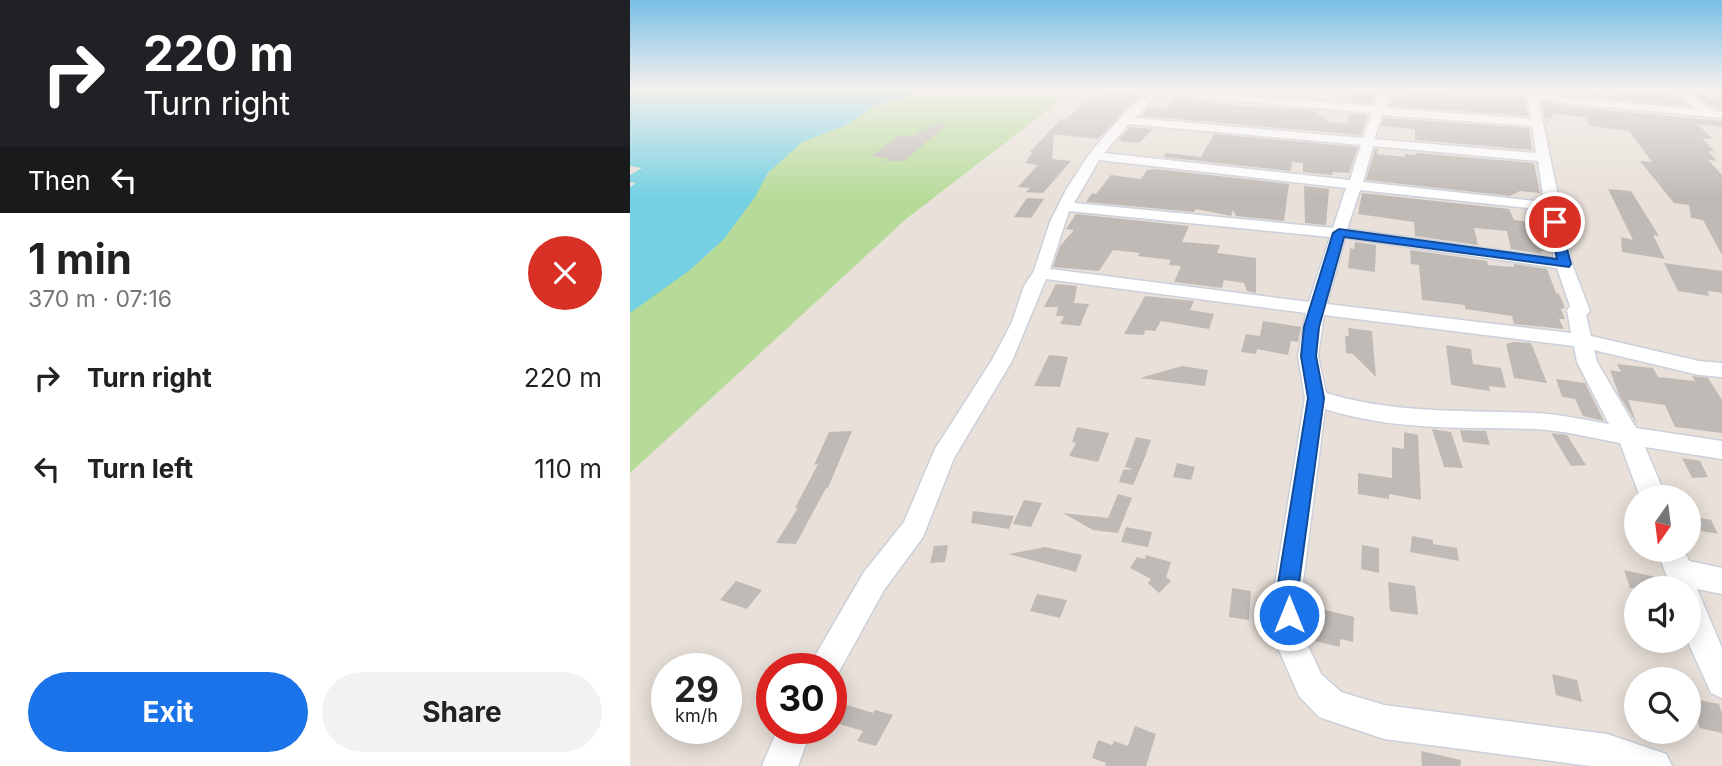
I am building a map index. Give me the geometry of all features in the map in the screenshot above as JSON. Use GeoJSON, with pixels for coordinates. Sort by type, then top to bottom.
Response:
{"type":"FeatureCollection","features":[{"type":"Feature","properties":{"kind":"street"},"geometry":{"type":"LineString","coordinates":[[833,653],[874,581],[914,529],[943,456],[1002,361],[1021,322],[1064,206],[1094,156],[1120,126]]}},
{"type":"Feature","properties":{"kind":"street"},"geometry":{"type":"LineString","coordinates":[[1186,126],[1544,158]]}},
{"type":"Feature","properties":{"kind":"street"},"geometry":{"type":"LineString","coordinates":[[1374,126],[1311,327],[1308,356],[1316,398],[1287,590],[1290,641],[1310,685],[1331,705],[1384,722],[1607,751],[1654,766]]}},
{"type":"Feature","properties":{"kind":"street"},"geometry":{"type":"LineString","coordinates":[[1538,126],[1564,264],[1581,311],[1576,310],[1587,362],[1629,436],[1648,485]]}},
{"type":"Feature","properties":{"kind":"street"},"geometry":{"type":"LineString","coordinates":[[1094,156],[1553,207]]}},
{"type":"Feature","properties":{"kind":"street"},"geometry":{"type":"LineString","coordinates":[[1064,206],[1339,233],[1564,264]]}},
{"type":"Feature","properties":{"kind":"street"},"geometry":{"type":"LineString","coordinates":[[1042,271],[1067,278],[1584,341],[1699,368],[1722,370]]}},
{"type":"Feature","properties":{"kind":"street"},"geometry":{"type":"LineString","coordinates":[[1316,398],[1354,410],[1430,420],[1538,421],[1722,450]]}},
{"type":"Feature","properties":{"kind":"street"},"geometry":{"type":"LineString","coordinates":[[1701,579],[1722,581]]}},
{"type":"Feature","properties":{"kind":"street"},"geometry":{"type":"LineString","coordinates":[[1701,636],[1722,682]]}},
{"type":"Feature","properties":{"kind":"street"},"geometry":{"type":"LineString","coordinates":[[780,766],[789,744]]}},
{"type":"Feature","properties":{"kind":"green space"},"geometry":{"type":"Polygon","coordinates":[[[834,126],[1027,126],[906,219],[630,473],[630,313],[689,269],[722,240],[778,162],[789,151],[834,126]]]}},
{"type":"Feature","properties":{"kind":"water"},"geometry":{"type":"Polygon","coordinates":[[[630,126],[844,126],[802,142],[768,173],[755,197],[724,239],[690,270],[630,313],[630,187],[636,183],[630,182],[630,175],[642,168],[630,166],[630,126]]]}},
{"type":"Feature","properties":{"kind":"building"},"geometry":{"type":"Polygon","coordinates":[[[933,126],[944,127],[904,161],[885,161],[888,158],[871,156],[899,136],[910,137],[933,126]]]}},
{"type":"Feature","properties":{"kind":"building"},"geometry":{"type":"Polygon","coordinates":[[[1055,126],[1111,126],[1098,139],[1054,134],[1052,159],[1071,161],[1043,193],[1026,192],[1030,188],[1018,187],[1038,165],[1025,163],[1033,152],[1030,152],[1055,126]]]}},
{"type":"Feature","properties":{"kind":"building"},"geometry":{"type":"Polygon","coordinates":[[[1254,126],[1364,126],[1361,135],[1254,126]]]}},
{"type":"Feature","properties":{"kind":"building"},"geometry":{"type":"Polygon","coordinates":[[[1381,126],[1529,128],[1532,150],[1415,140],[1415,129],[1381,126]]]}},
{"type":"Feature","properties":{"kind":"building"},"geometry":{"type":"Polygon","coordinates":[[[1590,126],[1699,126],[1713,139],[1702,138],[1714,151],[1708,151],[1717,161],[1708,160],[1722,175],[1722,255],[1703,220],[1691,218],[1689,205],[1674,203],[1640,161],[1652,162],[1629,131],[1590,126]]]}},
{"type":"Feature","properties":{"kind":"building"},"geometry":{"type":"Polygon","coordinates":[[[1130,127],[1153,129],[1139,143],[1118,141],[1130,127]]]}},
{"type":"Feature","properties":{"kind":"building"},"geometry":{"type":"Polygon","coordinates":[[[1214,134],[1358,147],[1349,173],[1333,172],[1332,175],[1303,172],[1303,163],[1292,162],[1291,171],[1163,157],[1166,153],[1201,157],[1214,134]]]}},
{"type":"Feature","properties":{"kind":"building"},"geometry":{"type":"Polygon","coordinates":[[[1375,149],[1378,149],[1377,154],[1405,157],[1405,154],[1416,153],[1534,163],[1540,193],[1520,191],[1510,196],[1366,180],[1375,149]]]}},
{"type":"Feature","properties":{"kind":"building"},"geometry":{"type":"Polygon","coordinates":[[[1147,170],[1289,184],[1284,221],[1236,216],[1233,210],[1231,216],[1196,209],[1194,212],[1086,202],[1111,175],[1141,179],[1147,170]]]}},
{"type":"Feature","properties":{"kind":"building"},"geometry":{"type":"Polygon","coordinates":[[[1304,186],[1329,189],[1326,225],[1305,223],[1304,186]]]}},
{"type":"Feature","properties":{"kind":"building"},"geometry":{"type":"Polygon","coordinates":[[[1608,189],[1631,191],[1659,236],[1653,235],[1665,259],[1622,252],[1621,237],[1633,240],[1608,189]]]}},
{"type":"Feature","properties":{"kind":"building"},"geometry":{"type":"Polygon","coordinates":[[[1362,193],[1509,209],[1514,220],[1538,223],[1548,251],[1540,251],[1542,254],[1511,249],[1507,231],[1474,228],[1478,245],[1415,236],[1414,222],[1358,214],[1362,193]]]}},
{"type":"Feature","properties":{"kind":"building"},"geometry":{"type":"Polygon","coordinates":[[[1027,198],[1044,199],[1031,218],[1014,217],[1027,198]]]}},
{"type":"Feature","properties":{"kind":"building"},"geometry":{"type":"Polygon","coordinates":[[[1076,214],[1189,226],[1182,242],[1220,245],[1217,253],[1256,258],[1256,293],[1247,291],[1244,283],[1224,280],[1222,288],[1174,282],[1181,266],[1169,265],[1171,260],[1138,256],[1140,253],[1113,250],[1099,271],[1053,267],[1060,246],[1074,230],[1066,229],[1076,214]]]}},
{"type":"Feature","properties":{"kind":"building"},"geometry":{"type":"Polygon","coordinates":[[[1355,242],[1376,245],[1375,272],[1348,268],[1350,248],[1354,249],[1355,242]]]}},
{"type":"Feature","properties":{"kind":"building"},"geometry":{"type":"Polygon","coordinates":[[[1410,250],[1487,261],[1488,265],[1514,267],[1514,264],[1547,269],[1565,308],[1561,309],[1565,319],[1559,319],[1564,329],[1514,324],[1512,316],[1465,309],[1465,305],[1422,300],[1419,265],[1411,264],[1410,250]]]}},
{"type":"Feature","properties":{"kind":"building"},"geometry":{"type":"Polygon","coordinates":[[[1664,263],[1722,271],[1722,293],[1708,291],[1709,296],[1678,291],[1664,263]]]}},
{"type":"Feature","properties":{"kind":"building"},"geometry":{"type":"Polygon","coordinates":[[[1056,284],[1077,286],[1074,303],[1089,304],[1080,326],[1060,324],[1064,316],[1056,316],[1058,307],[1044,307],[1056,284]]]}},
{"type":"Feature","properties":{"kind":"building"},"geometry":{"type":"Polygon","coordinates":[[[1145,296],[1194,301],[1190,310],[1214,314],[1209,329],[1161,321],[1155,331],[1145,330],[1144,335],[1124,334],[1145,296]]]}},
{"type":"Feature","properties":{"kind":"building"},"geometry":{"type":"Polygon","coordinates":[[[1263,321],[1301,327],[1298,342],[1291,341],[1288,355],[1257,349],[1256,354],[1241,352],[1246,334],[1260,336],[1263,321]]]}},
{"type":"Feature","properties":{"kind":"building"},"geometry":{"type":"Polygon","coordinates":[[[1348,328],[1372,331],[1376,377],[1353,354],[1346,353],[1345,336],[1349,336],[1348,328]]]}},
{"type":"Feature","properties":{"kind":"building"},"geometry":{"type":"Polygon","coordinates":[[[1531,343],[1547,383],[1514,378],[1506,344],[1531,343]]]}},
{"type":"Feature","properties":{"kind":"building"},"geometry":{"type":"Polygon","coordinates":[[[1446,345],[1471,349],[1473,364],[1501,368],[1506,388],[1489,386],[1490,391],[1451,385],[1446,345]]]}},
{"type":"Feature","properties":{"kind":"building"},"geometry":{"type":"Polygon","coordinates":[[[1049,355],[1068,357],[1060,387],[1034,386],[1049,355]]]}},
{"type":"Feature","properties":{"kind":"building"},"geometry":{"type":"Polygon","coordinates":[[[1617,364],[1653,368],[1658,377],[1695,381],[1692,376],[1708,378],[1722,400],[1722,433],[1675,427],[1665,405],[1628,400],[1637,424],[1619,395],[1610,370],[1621,372],[1617,364]]]}},
{"type":"Feature","properties":{"kind":"building"},"geometry":{"type":"Polygon","coordinates":[[[1182,366],[1208,370],[1205,386],[1140,378],[1182,366]]]}},
{"type":"Feature","properties":{"kind":"building"},"geometry":{"type":"Polygon","coordinates":[[[1556,379],[1585,383],[1604,421],[1583,416],[1575,399],[1562,397],[1556,379]]]}},
{"type":"Feature","properties":{"kind":"building"},"geometry":{"type":"Polygon","coordinates":[[[1077,427],[1109,433],[1098,462],[1069,456],[1076,443],[1072,442],[1077,427]]]}},
{"type":"Feature","properties":{"kind":"building"},"geometry":{"type":"Polygon","coordinates":[[[1432,429],[1451,432],[1463,468],[1444,467],[1432,429]]]}},
{"type":"Feature","properties":{"kind":"building"},"geometry":{"type":"Polygon","coordinates":[[[1460,430],[1486,431],[1490,445],[1463,442],[1460,430]]]}},
{"type":"Feature","properties":{"kind":"building"},"geometry":{"type":"Polygon","coordinates":[[[852,431],[828,488],[796,544],[776,543],[798,508],[795,508],[818,464],[814,465],[829,432],[852,431]]]}},
{"type":"Feature","properties":{"kind":"building"},"geometry":{"type":"Polygon","coordinates":[[[1404,432],[1418,435],[1421,500],[1389,494],[1389,499],[1358,494],[1358,473],[1392,478],[1392,447],[1404,449],[1404,432]]]}},
{"type":"Feature","properties":{"kind":"building"},"geometry":{"type":"Polygon","coordinates":[[[1551,433],[1567,435],[1586,465],[1571,466],[1551,433]]]}},
{"type":"Feature","properties":{"kind":"building"},"geometry":{"type":"Polygon","coordinates":[[[1136,437],[1151,440],[1145,457],[1133,485],[1119,482],[1123,470],[1133,469],[1125,467],[1136,437]]]}},
{"type":"Feature","properties":{"kind":"building"},"geometry":{"type":"Polygon","coordinates":[[[1682,458],[1700,461],[1708,477],[1692,478],[1682,458]]]}},
{"type":"Feature","properties":{"kind":"building"},"geometry":{"type":"Polygon","coordinates":[[[1177,463],[1195,467],[1191,480],[1173,477],[1177,463]]]}},
{"type":"Feature","properties":{"kind":"building"},"geometry":{"type":"Polygon","coordinates":[[[1118,494],[1132,498],[1118,533],[1093,530],[1063,513],[1108,518],[1118,494]]]}},
{"type":"Feature","properties":{"kind":"building"},"geometry":{"type":"Polygon","coordinates":[[[1024,500],[1042,503],[1031,527],[1013,524],[1024,500]]]}},
{"type":"Feature","properties":{"kind":"building"},"geometry":{"type":"Polygon","coordinates":[[[973,511],[1014,516],[1009,529],[971,523],[973,511]]]}},
{"type":"Feature","properties":{"kind":"building"},"geometry":{"type":"Polygon","coordinates":[[[1701,518],[1711,520],[1718,534],[1701,531],[1701,518]]]}},
{"type":"Feature","properties":{"kind":"building"},"geometry":{"type":"Polygon","coordinates":[[[1126,527],[1152,532],[1148,547],[1121,542],[1126,527]]]}},
{"type":"Feature","properties":{"kind":"building"},"geometry":{"type":"Polygon","coordinates":[[[1412,536],[1433,540],[1433,544],[1457,548],[1459,561],[1410,552],[1412,536]]]}},
{"type":"Feature","properties":{"kind":"building"},"geometry":{"type":"Polygon","coordinates":[[[948,545],[945,562],[930,563],[934,546],[948,545]]]}},
{"type":"Feature","properties":{"kind":"building"},"geometry":{"type":"Polygon","coordinates":[[[1362,545],[1379,548],[1379,573],[1361,569],[1362,545]]]}},
{"type":"Feature","properties":{"kind":"building"},"geometry":{"type":"Polygon","coordinates":[[[1045,547],[1082,555],[1076,572],[1009,554],[1045,547]]]}},
{"type":"Feature","properties":{"kind":"building"},"geometry":{"type":"Polygon","coordinates":[[[1146,555],[1171,562],[1166,577],[1171,581],[1159,593],[1148,583],[1151,579],[1130,568],[1137,557],[1145,559],[1146,555]]]}},
{"type":"Feature","properties":{"kind":"building"},"geometry":{"type":"Polygon","coordinates":[[[1624,570],[1651,576],[1626,576],[1624,570]]]}},
{"type":"Feature","properties":{"kind":"building"},"geometry":{"type":"Polygon","coordinates":[[[736,581],[762,590],[747,609],[720,600],[736,581]]]}},
{"type":"Feature","properties":{"kind":"building"},"geometry":{"type":"Polygon","coordinates":[[[1388,582],[1415,586],[1418,615],[1390,611],[1388,582]]]}},
{"type":"Feature","properties":{"kind":"building"},"geometry":{"type":"Polygon","coordinates":[[[1232,588],[1251,591],[1249,620],[1229,617],[1232,588]]]}},
{"type":"Feature","properties":{"kind":"building"},"geometry":{"type":"Polygon","coordinates":[[[1037,594],[1067,600],[1060,618],[1030,611],[1037,594]]]}},
{"type":"Feature","properties":{"kind":"building"},"geometry":{"type":"Polygon","coordinates":[[[1313,607],[1354,617],[1353,642],[1340,639],[1340,647],[1310,640],[1313,607]]]}},
{"type":"Feature","properties":{"kind":"building"},"geometry":{"type":"Polygon","coordinates":[[[1552,674],[1577,680],[1582,702],[1556,695],[1552,674]]]}},
{"type":"Feature","properties":{"kind":"building"},"geometry":{"type":"Polygon","coordinates":[[[1701,700],[1719,704],[1722,733],[1701,728],[1701,700]]]}},
{"type":"Feature","properties":{"kind":"building"},"geometry":{"type":"Polygon","coordinates":[[[847,705],[873,713],[875,710],[893,715],[876,746],[857,741],[863,731],[847,726],[847,705]]]}},
{"type":"Feature","properties":{"kind":"building"},"geometry":{"type":"Polygon","coordinates":[[[1135,726],[1156,734],[1146,766],[1105,766],[1106,763],[1092,758],[1098,740],[1112,745],[1114,741],[1128,746],[1135,726]]]}},
{"type":"Feature","properties":{"kind":"building"},"geometry":{"type":"Polygon","coordinates":[[[1421,751],[1461,760],[1460,766],[1422,766],[1421,751]]]}},
{"type":"Feature","properties":{"kind":"route"},"geometry":{"type":"LineString","coordinates":[[1289,615],[1287,590],[1316,398],[1308,356],[1311,327],[1339,233],[1564,264],[1555,222]]}}]}
